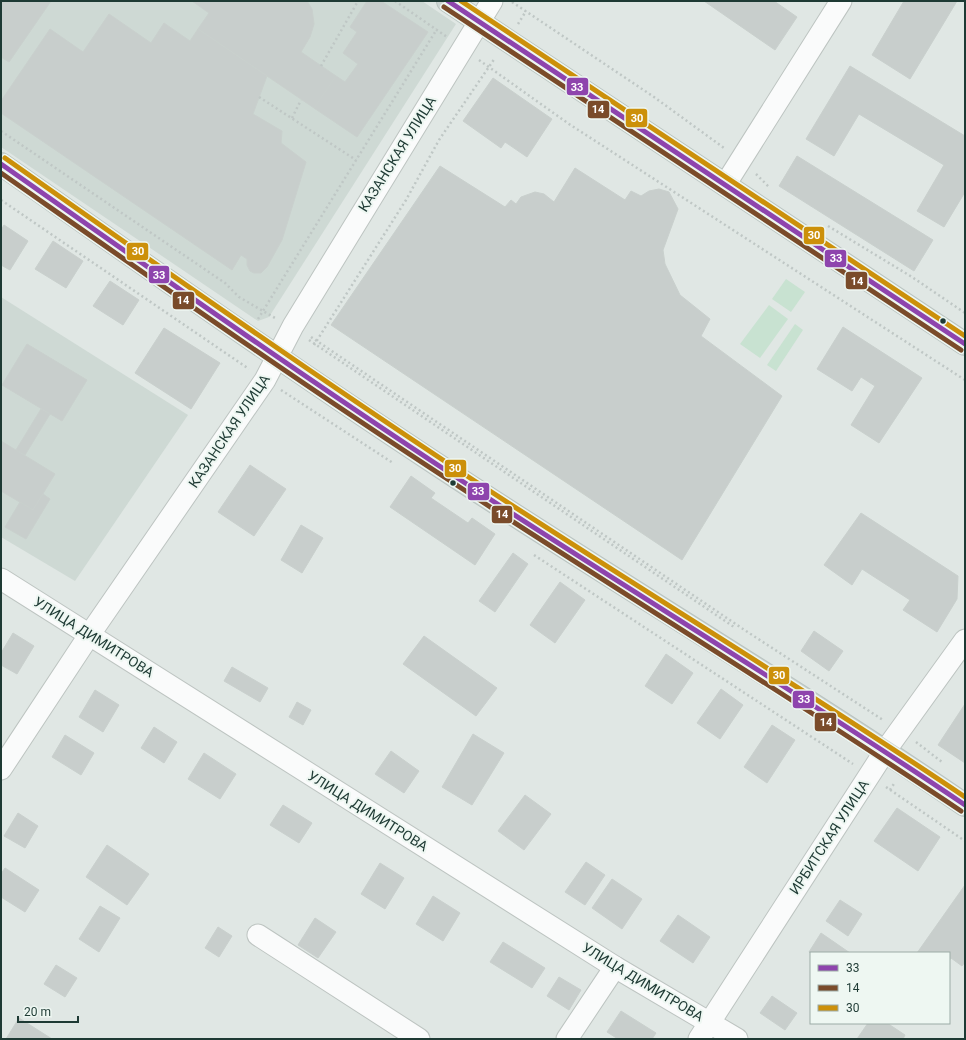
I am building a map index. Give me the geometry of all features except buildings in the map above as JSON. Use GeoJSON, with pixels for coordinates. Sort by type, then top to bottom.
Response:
{"type":"FeatureCollection","features":[{"type":"Feature","properties":{"kind":"main road"},"geometry":{"type":"LineString","coordinates":[[448,1],[965,344]]}},
{"type":"Feature","properties":{"kind":"main road"},"geometry":{"type":"LineString","coordinates":[[1,164],[276,356],[457,478],[894,739],[965,805]]}},
{"type":"Feature","properties":{"kind":"street","name":"КАЗАНСКАЯ УЛИЦА"},"geometry":{"type":"LineString","coordinates":[[1,769],[90,634],[265,380],[292,326],[478,21],[492,1]]}},
{"type":"Feature","properties":{"kind":"street"},"geometry":{"type":"LineString","coordinates":[[725,185],[841,1]]}},
{"type":"Feature","properties":{"kind":"street","name":"УЛИЦА ДИМИТРОВА"},"geometry":{"type":"LineString","coordinates":[[1,579],[615,967],[704,1031],[737,1039]]}},
{"type":"Feature","properties":{"kind":"street","name":"ИРБИТСКАЯ УЛИЦА"},"geometry":{"type":"LineString","coordinates":[[704,1031],[869,775],[965,640]]}},
{"type":"Feature","properties":{"kind":"street"},"geometry":{"type":"LineString","coordinates":[[258,935],[419,1039]]}},
{"type":"Feature","properties":{"kind":"street"},"geometry":{"type":"LineString","coordinates":[[567,1039],[615,967]]}},
{"type":"Feature","properties":{"kind":"path"},"geometry":{"type":"LineString","coordinates":[[321,66],[358,1]]}},
{"type":"Feature","properties":{"kind":"path"},"geometry":{"type":"LineString","coordinates":[[1,131],[225,283],[239,297],[262,311],[437,29],[395,1]]}},
{"type":"Feature","properties":{"kind":"path"},"geometry":{"type":"LineString","coordinates":[[510,1],[654,97],[740,159],[771,189]]}},
{"type":"Feature","properties":{"kind":"path"},"geometry":{"type":"LineString","coordinates":[[314,345],[406,200],[439,140],[489,67],[569,124],[965,380]]}},
{"type":"Feature","properties":{"kind":"path"},"geometry":{"type":"LineString","coordinates":[[259,97],[356,160]]}},
{"type":"Feature","properties":{"kind":"path"},"geometry":{"type":"LineString","coordinates":[[292,118],[301,100]]}},
{"type":"Feature","properties":{"kind":"path"},"geometry":{"type":"LineString","coordinates":[[1,200],[234,358]]}},
{"type":"Feature","properties":{"kind":"path"},"geometry":{"type":"LineString","coordinates":[[824,223],[965,313]]}},
{"type":"Feature","properties":{"kind":"path"},"geometry":{"type":"LineString","coordinates":[[292,326],[314,345],[744,634],[894,739],[941,765]]}},
{"type":"Feature","properties":{"kind":"path"},"geometry":{"type":"LineString","coordinates":[[316,340],[746,631],[894,739],[948,766]]}},
{"type":"Feature","properties":{"kind":"path"},"geometry":{"type":"LineString","coordinates":[[288,395],[399,467]]}},
{"type":"Feature","properties":{"kind":"path"},"geometry":{"type":"LineString","coordinates":[[532,554],[869,775],[965,841]]}},
{"type":"Feature","properties":{"kind":"shaded area"},"geometry":{"type":"Polygon","coordinates":[[[1,1],[422,1],[456,24],[269,317],[258,321],[1,147],[1,1]]]}},
{"type":"Feature","properties":{"kind":"shaded area"},"geometry":{"type":"Polygon","coordinates":[[[1,297],[188,415],[75,581],[1,537],[1,297]]]}},
{"type":"Feature","properties":{"kind":"green space"},"geometry":{"type":"Polygon","coordinates":[[[786,279],[805,292],[791,312],[772,299],[786,279]]]}},
{"type":"Feature","properties":{"kind":"green space"},"geometry":{"type":"Polygon","coordinates":[[[769,305],[788,319],[760,358],[740,344],[769,305]]]}},
{"type":"Feature","properties":{"kind":"green space"},"geometry":{"type":"Polygon","coordinates":[[[795,324],[803,330],[776,371],[767,365],[795,324]]]}},
{"type":"Feature","properties":{"kind":"transit line","name":"33"},"geometry":{"type":"LineString","coordinates":[[448,1],[965,344]]}},
{"type":"Feature","properties":{"kind":"transit line","name":"30"},"geometry":{"type":"LineString","coordinates":[[461,1],[965,336]]}},
{"type":"Feature","properties":{"kind":"transit line","name":"14"},"geometry":{"type":"LineString","coordinates":[[444,7],[961,350]]}},
{"type":"Feature","properties":{"kind":"transit line","name":"30"},"geometry":{"type":"LineString","coordinates":[[5,158],[230,316],[401,432],[521,511],[839,714],[965,797]]}},
{"type":"Feature","properties":{"kind":"transit line","name":"33"},"geometry":{"type":"LineString","coordinates":[[1,164],[398,439],[839,722],[965,805]]}},
{"type":"Feature","properties":{"kind":"transit line","name":"14"},"geometry":{"type":"LineString","coordinates":[[1,173],[226,330],[397,446],[835,728],[961,811]]}}]}
